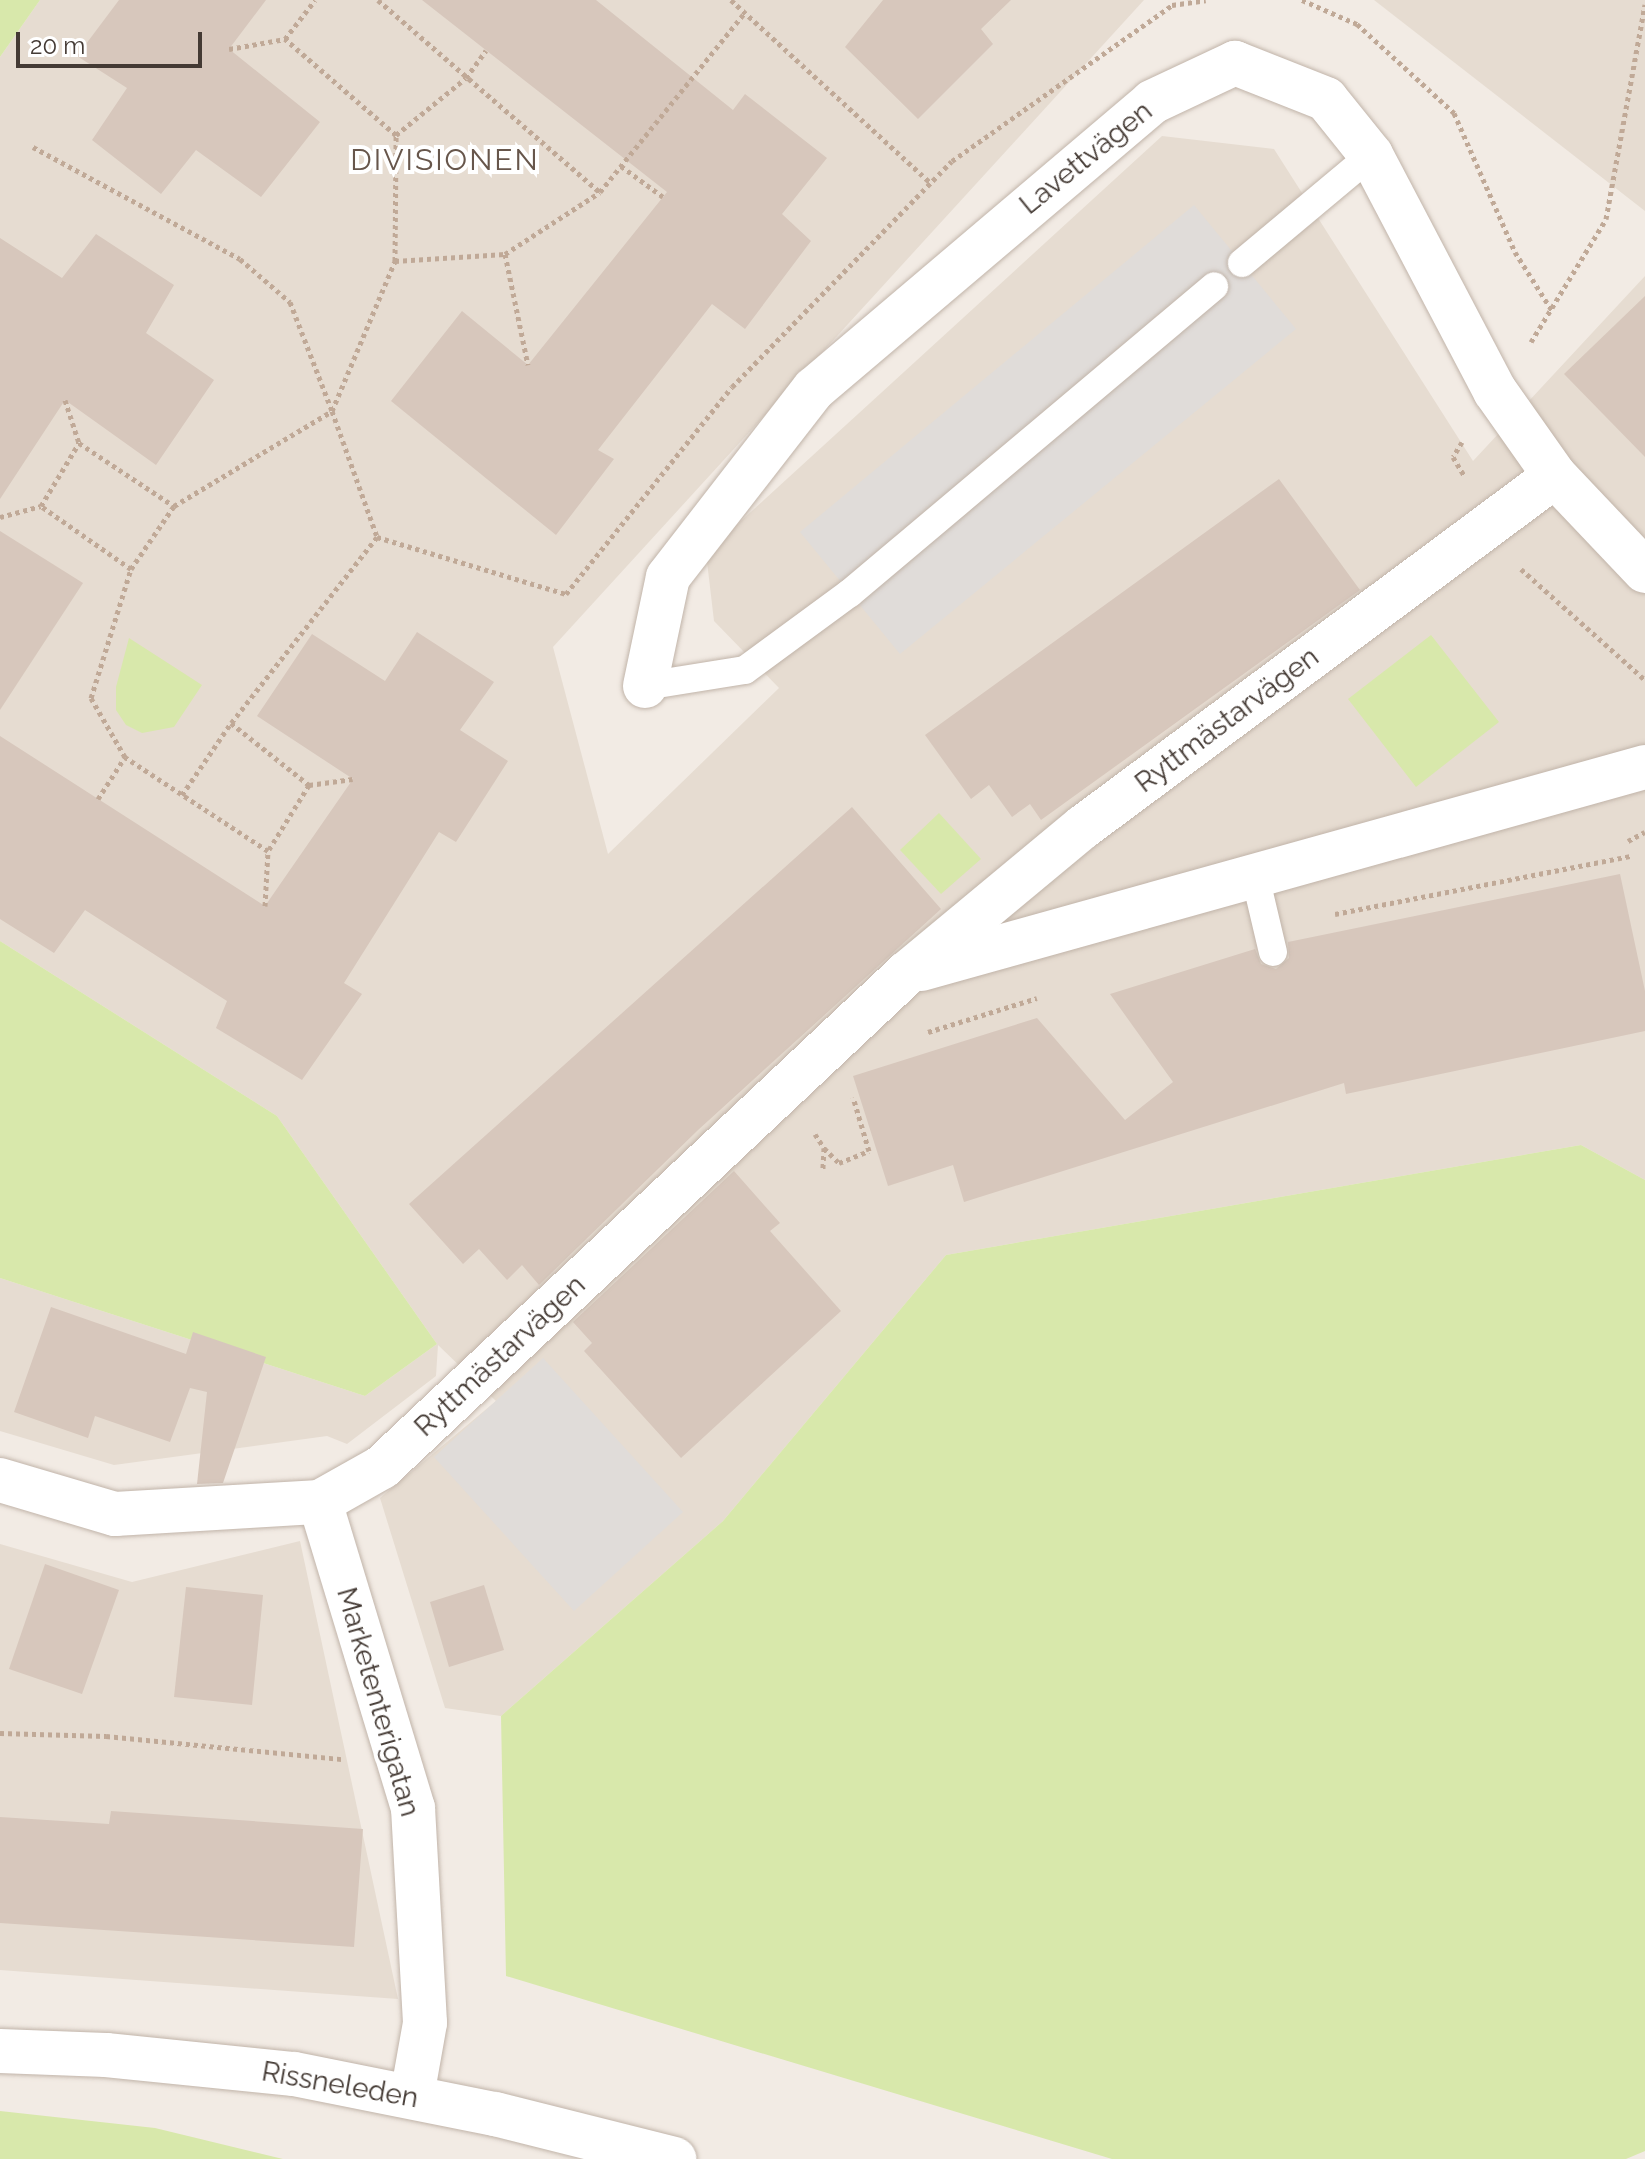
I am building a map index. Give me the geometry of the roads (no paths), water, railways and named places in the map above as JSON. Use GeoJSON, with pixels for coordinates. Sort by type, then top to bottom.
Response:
{"type":"FeatureCollection","features":[{"type":"Feature","properties":{"kind":"street","name":"Lavettvägen"},"geometry":{"type":"LineString","coordinates":[[645,686],[668,577],[814,389],[1152,102],[1235,63],[1326,99],[1371,155],[1495,391],[1555,476],[1645,571]]}},
{"type":"Feature","properties":{"kind":"street","name":"Ryttmästarvägen"},"geometry":{"type":"LineString","coordinates":[[0,1480],[115,1514],[320,1502],[382,1467],[907,973],[1083,827],[1555,476]]}},
{"type":"Feature","properties":{"kind":"street","name":"Ryttmästarvägen"},"geometry":{"type":"LineString","coordinates":[[907,973],[1645,767]]}},
{"type":"Feature","properties":{"kind":"street","name":"Marketenterigatan"},"geometry":{"type":"LineString","coordinates":[[320,1502],[413,1808],[425,2023],[412,2096]]}},
{"type":"Feature","properties":{"kind":"street","name":"Rissneleden"},"geometry":{"type":"LineString","coordinates":[[0,2051],[106,2055],[294,2074],[412,2096],[674,2159]]}},
{"type":"Feature","properties":{"kind":"lane"},"geometry":{"type":"LineString","coordinates":[[1242,263],[1371,155]]}},
{"type":"Feature","properties":{"kind":"lane"},"geometry":{"type":"LineString","coordinates":[[645,686],[745,670],[850,593],[1214,286]]}},
{"type":"Feature","properties":{"kind":"lane"},"geometry":{"type":"LineString","coordinates":[[1255,876],[1273,952]]}},
{"type":"Feature","properties":{"kind":"district","name":"DIVISIONEN"},"geometry":{"type":"Point","coordinates":[445,160]}}]}
